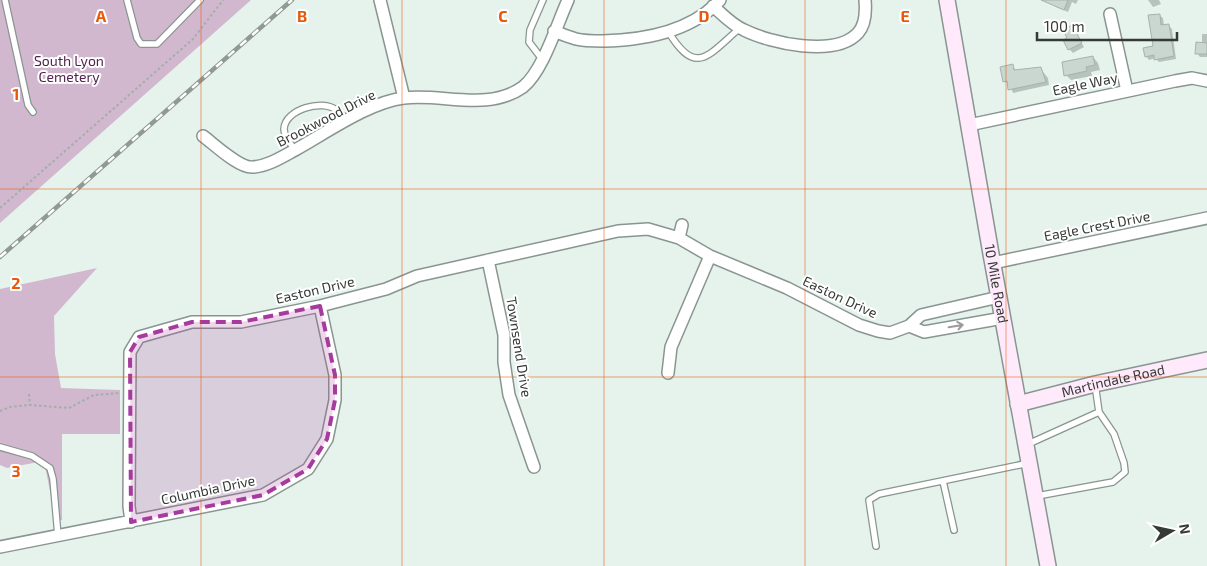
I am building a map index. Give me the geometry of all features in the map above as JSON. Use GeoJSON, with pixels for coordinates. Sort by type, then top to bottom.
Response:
{"type":"FeatureCollection","features":[{"type":"Feature","properties":{"kind":"main road","name":"10 Mile Road"},"geometry":{"type":"LineString","coordinates":[[947,0],[1048,566]]}},
{"type":"Feature","properties":{"kind":"main road","name":"Martindale Road"},"geometry":{"type":"LineString","coordinates":[[1018,404],[1095,384],[1207,360]]}},
{"type":"Feature","properties":{"kind":"street"},"geometry":{"type":"LineString","coordinates":[[380,0],[404,98]]}},
{"type":"Feature","properties":{"kind":"street","name":"Brookwood Drive"},"geometry":{"type":"LineString","coordinates":[[203,136],[235,161],[252,168],[276,160],[372,108],[404,98],[474,101],[508,94],[524,86],[542,59],[568,0]]}},
{"type":"Feature","properties":{"kind":"street"},"geometry":{"type":"LineString","coordinates":[[554,31],[576,39],[594,41],[624,40],[652,36],[668,31],[700,16],[717,3],[740,28],[789,46],[808,47],[828,45],[847,40],[858,33],[865,18],[865,0]]}},
{"type":"Feature","properties":{"kind":"street"},"geometry":{"type":"LineString","coordinates":[[1110,14],[1127,91]]}},
{"type":"Feature","properties":{"kind":"street","name":"Eagle Way"},"geometry":{"type":"LineString","coordinates":[[969,125],[1192,78],[1207,81]]}},
{"type":"Feature","properties":{"kind":"street","name":"Eagle Crest Drive"},"geometry":{"type":"LineString","coordinates":[[993,263],[1207,218]]}},
{"type":"Feature","properties":{"kind":"street"},"geometry":{"type":"LineString","coordinates":[[679,238],[682,225]]}},
{"type":"Feature","properties":{"kind":"street","name":"Easton Drive"},"geometry":{"type":"LineString","coordinates":[[131,522],[129,506],[130,352],[139,337],[192,322],[240,322],[320,306],[386,289],[417,276],[618,231],[648,229],[679,238],[710,256],[787,288],[859,325],[878,331],[890,333],[909,326],[921,315],[999,297]]}},
{"type":"Feature","properties":{"kind":"street"},"geometry":{"type":"LineString","coordinates":[[668,373],[671,347],[710,256]]}},
{"type":"Feature","properties":{"kind":"street","name":"Townsend Drive"},"geometry":{"type":"LineString","coordinates":[[488,260],[504,335],[504,362],[509,395],[534,467]]}},
{"type":"Feature","properties":{"kind":"street","name":"Easton Drive"},"geometry":{"type":"LineString","coordinates":[[787,288],[791,276]]}},
{"type":"Feature","properties":{"kind":"street","name":"Columbia Drive"},"geometry":{"type":"LineString","coordinates":[[0,547],[263,495],[308,469],[328,439],[335,400],[335,375],[320,306]]}},
{"type":"Feature","properties":{"kind":"street","name":"Easton Drive"},"geometry":{"type":"LineString","coordinates":[[909,326],[924,332],[1003,318]]}},
{"type":"Feature","properties":{"kind":"lane"},"geometry":{"type":"LineString","coordinates":[[5,0],[28,105],[33,112]]}},
{"type":"Feature","properties":{"kind":"lane"},"geometry":{"type":"LineString","coordinates":[[128,0],[137,38],[141,44],[149,45],[157,44],[200,0]]}},
{"type":"Feature","properties":{"kind":"lane"},"geometry":{"type":"LineString","coordinates":[[542,59],[529,42],[530,30],[544,0]]}},
{"type":"Feature","properties":{"kind":"lane"},"geometry":{"type":"LineString","coordinates":[[668,31],[679,50],[689,58],[699,59],[706,56],[740,28]]}},
{"type":"Feature","properties":{"kind":"lane"},"geometry":{"type":"LineString","coordinates":[[295,150],[288,140],[284,128],[290,116],[301,110],[326,105],[337,110],[346,122]]}},
{"type":"Feature","properties":{"kind":"lane"},"geometry":{"type":"LineString","coordinates":[[1035,496],[1114,482],[1125,472],[1124,463],[1114,434],[1099,412],[1095,384]]}},
{"type":"Feature","properties":{"kind":"lane"},"geometry":{"type":"LineString","coordinates":[[1026,445],[1099,412]]}},
{"type":"Feature","properties":{"kind":"lane"},"geometry":{"type":"LineString","coordinates":[[0,447],[32,456],[50,468],[53,479],[58,536]]}},
{"type":"Feature","properties":{"kind":"lane"},"geometry":{"type":"LineString","coordinates":[[876,546],[868,500],[879,494],[1029,463]]}},
{"type":"Feature","properties":{"kind":"lane"},"geometry":{"type":"LineString","coordinates":[[943,481],[954,530]]}},
{"type":"Feature","properties":{"kind":"path"},"geometry":{"type":"LineString","coordinates":[[0,208],[193,39],[223,0]]}},
{"type":"Feature","properties":{"kind":"path"},"geometry":{"type":"LineString","coordinates":[[0,411],[10,407],[30,405],[69,408],[99,394],[129,393]]}},
{"type":"Feature","properties":{"kind":"path"},"geometry":{"type":"LineString","coordinates":[[29,394],[30,405]]}},
{"type":"Feature","properties":{"kind":"highlighted area"},"geometry":{"type":"Polygon","coordinates":[[[320,306],[335,375],[335,400],[327,439],[308,469],[263,495],[131,522],[130,352],[139,337],[192,322],[241,322],[320,306]]]}},
{"type":"Feature","properties":{"kind":"green space","name":"South Lyon Cemetery"},"geometry":{"type":"Polygon","coordinates":[[[0,0],[251,0],[0,223],[0,0]]]}},
{"type":"Feature","properties":{"kind":"green space"},"geometry":{"type":"Polygon","coordinates":[[[97,268],[54,316],[55,354],[61,388],[120,390],[120,434],[62,434],[62,520],[56,521],[44,461],[7,468],[0,465],[0,289],[97,268]]]}},
{"type":"Feature","properties":{"kind":"building"},"geometry":{"type":"Polygon","coordinates":[[[1041,0],[1068,0],[1064,10],[1041,0]]]}},
{"type":"Feature","properties":{"kind":"building"},"geometry":{"type":"Polygon","coordinates":[[[1160,14],[1161,25],[1169,24],[1174,56],[1154,60],[1154,55],[1145,57],[1143,48],[1153,46],[1148,15],[1160,14]]]}},
{"type":"Feature","properties":{"kind":"building"},"geometry":{"type":"Polygon","coordinates":[[[1072,25],[1082,43],[1068,50],[1063,40],[1067,38],[1063,30],[1072,25]]]}},
{"type":"Feature","properties":{"kind":"building"},"geometry":{"type":"Polygon","coordinates":[[[1196,42],[1207,43],[1207,54],[1195,54],[1196,42]]]}},
{"type":"Feature","properties":{"kind":"building"},"geometry":{"type":"Polygon","coordinates":[[[1093,56],[1095,65],[1086,67],[1087,71],[1064,76],[1062,62],[1093,56]]]}},
{"type":"Feature","properties":{"kind":"building"},"geometry":{"type":"Polygon","coordinates":[[[1013,64],[1014,70],[1041,67],[1046,82],[1008,90],[1007,81],[1003,82],[1000,67],[1013,64]]]}},
{"type":"Feature","properties":{"kind":"railway"},"geometry":{"type":"LineString","coordinates":[[0,257],[292,0]]}}]}
